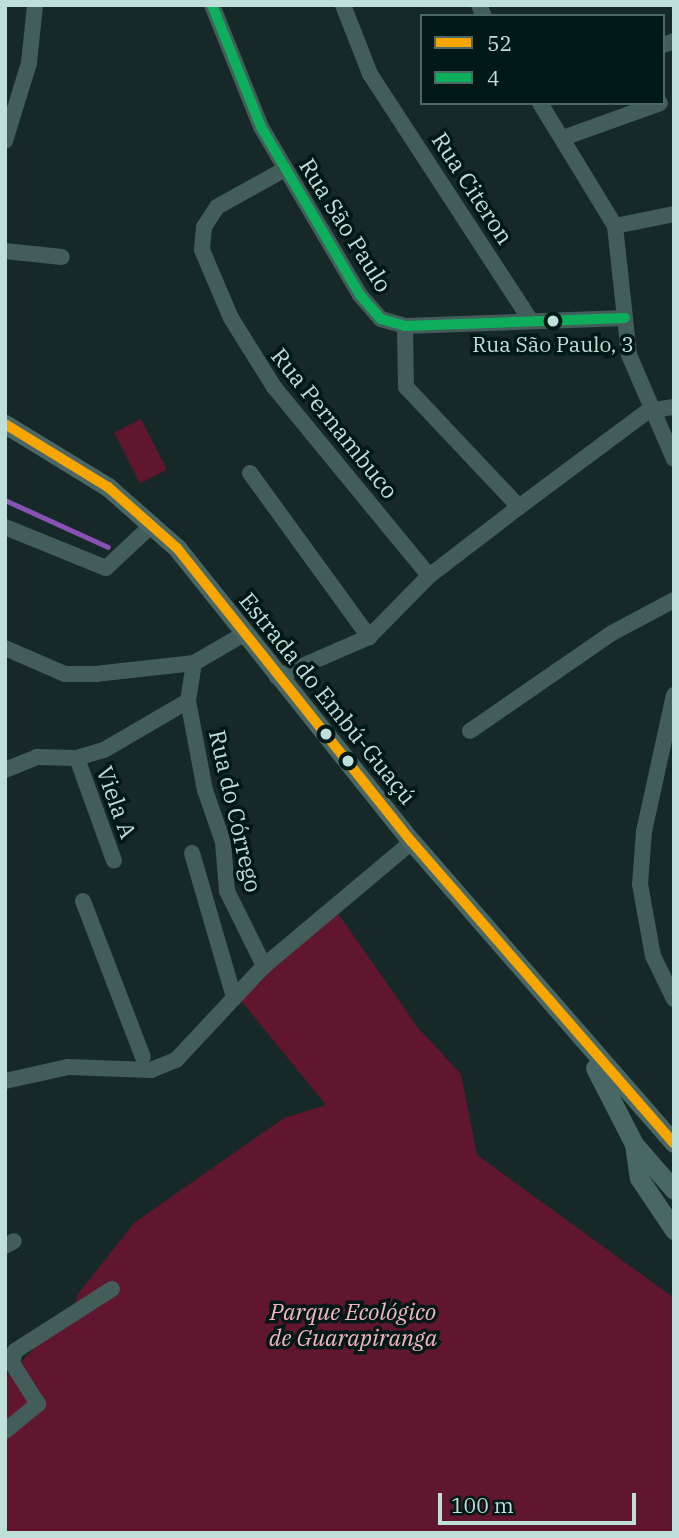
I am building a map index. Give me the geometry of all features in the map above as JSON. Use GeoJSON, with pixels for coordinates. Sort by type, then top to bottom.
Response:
{"type":"FeatureCollection","features":[{"type":"Feature","properties":{"kind":"main road","name":"Estrada do Embú-Guaçú"},"geometry":{"type":"LineString","coordinates":[[5,424],[108,487],[153,524],[412,842],[579,1040],[674,1143]]}},
{"type":"Feature","properties":{"kind":"main road","name":"Estrada do Embú-Guaçú"},"geometry":{"type":"LineString","coordinates":[[579,1040],[634,1144],[674,1190]]}},
{"type":"Feature","properties":{"kind":"main road"},"geometry":{"type":"LineString","coordinates":[[634,1144],[639,1178],[674,1230]]}},
{"type":"Feature","properties":{"kind":"street"},"geometry":{"type":"LineString","coordinates":[[5,141],[29,63],[35,5]]}},
{"type":"Feature","properties":{"kind":"street","name":"Rua São Paulo"},"geometry":{"type":"LineString","coordinates":[[212,5],[243,93],[368,308],[405,326],[530,319],[625,318]]}},
{"type":"Feature","properties":{"kind":"street","name":"Rua Citeron"},"geometry":{"type":"LineString","coordinates":[[343,5],[370,74],[530,319]]}},
{"type":"Feature","properties":{"kind":"street"},"geometry":{"type":"LineString","coordinates":[[541,105],[615,226],[629,355],[648,411],[674,459]]}},
{"type":"Feature","properties":{"kind":"street"},"geometry":{"type":"LineString","coordinates":[[563,138],[656,105]]}},
{"type":"Feature","properties":{"kind":"street","name":"Rua Pernambuco"},"geometry":{"type":"LineString","coordinates":[[285,169],[217,207],[204,227],[202,250],[232,318],[274,387],[429,576]]}},
{"type":"Feature","properties":{"kind":"street"},"geometry":{"type":"LineString","coordinates":[[615,226],[674,214]]}},
{"type":"Feature","properties":{"kind":"street"},"geometry":{"type":"LineString","coordinates":[[5,251],[62,257]]}},
{"type":"Feature","properties":{"kind":"street"},"geometry":{"type":"LineString","coordinates":[[405,326],[406,387],[519,507]]}},
{"type":"Feature","properties":{"kind":"street"},"geometry":{"type":"LineString","coordinates":[[277,677],[369,637],[429,576],[519,507],[648,411],[674,407]]}},
{"type":"Feature","properties":{"kind":"street"},"geometry":{"type":"LineString","coordinates":[[250,473],[369,637]]}},
{"type":"Feature","properties":{"kind":"street"},"geometry":{"type":"LineString","coordinates":[[5,527],[106,568],[153,524]]}},
{"type":"Feature","properties":{"kind":"street"},"geometry":{"type":"LineString","coordinates":[[470,731],[622,626],[674,600]]}},
{"type":"Feature","properties":{"kind":"street"},"geometry":{"type":"LineString","coordinates":[[5,648],[65,674],[194,663],[244,634]]}},
{"type":"Feature","properties":{"kind":"street","name":"Rua do Córrego"},"geometry":{"type":"LineString","coordinates":[[194,663],[188,701],[205,790],[223,842],[227,891],[264,966]]}},
{"type":"Feature","properties":{"kind":"street"},"geometry":{"type":"LineString","coordinates":[[674,695],[644,831],[640,884],[653,956],[674,999]]}},
{"type":"Feature","properties":{"kind":"street"},"geometry":{"type":"LineString","coordinates":[[5,770],[37,757],[77,758],[116,744],[188,701]]}},
{"type":"Feature","properties":{"kind":"street","name":"Viela A"},"geometry":{"type":"LineString","coordinates":[[77,758],[114,861]]}},
{"type":"Feature","properties":{"kind":"street"},"geometry":{"type":"LineString","coordinates":[[6,1080],[68,1067],[146,1063],[192,1047],[264,966],[412,842]]}},
{"type":"Feature","properties":{"kind":"street"},"geometry":{"type":"LineString","coordinates":[[192,853],[234,998]]}},
{"type":"Feature","properties":{"kind":"street"},"geometry":{"type":"LineString","coordinates":[[83,901],[146,1063]]}},
{"type":"Feature","properties":{"kind":"street"},"geometry":{"type":"LineString","coordinates":[[5,1431],[38,1404],[12,1363],[15,1351],[112,1289]]}},
{"type":"Feature","properties":{"kind":"green space"},"geometry":{"type":"Polygon","coordinates":[[[141,419],[167,470],[140,483],[114,433],[141,419]]]}},
{"type":"Feature","properties":{"kind":"green space","name":"Parque Ecológico de Guarapiranga"},"geometry":{"type":"Polygon","coordinates":[[[337,912],[418,1028],[461,1074],[477,1155],[674,1298],[674,1533],[5,1533],[5,1378],[73,1310],[78,1294],[134,1223],[284,1118],[326,1105],[239,998],[337,912]]]}},
{"type":"Feature","properties":{"kind":"waterway"},"geometry":{"type":"LineString","coordinates":[[5,500],[108,547]]}},
{"type":"Feature","properties":{"kind":"transit line","name":"4"},"geometry":{"type":"LineString","coordinates":[[212,5],[261,127],[360,295],[381,319],[405,326],[625,318]]}},
{"type":"Feature","properties":{"kind":"transit line","name":"52"},"geometry":{"type":"LineString","coordinates":[[5,424],[108,487],[177,548],[412,842],[674,1143]]}},
{"type":"Feature","properties":{"kind":"place","name":"Rua São Paulo, 3"},"geometry":{"type":"Point","coordinates":[553,321]}}]}
